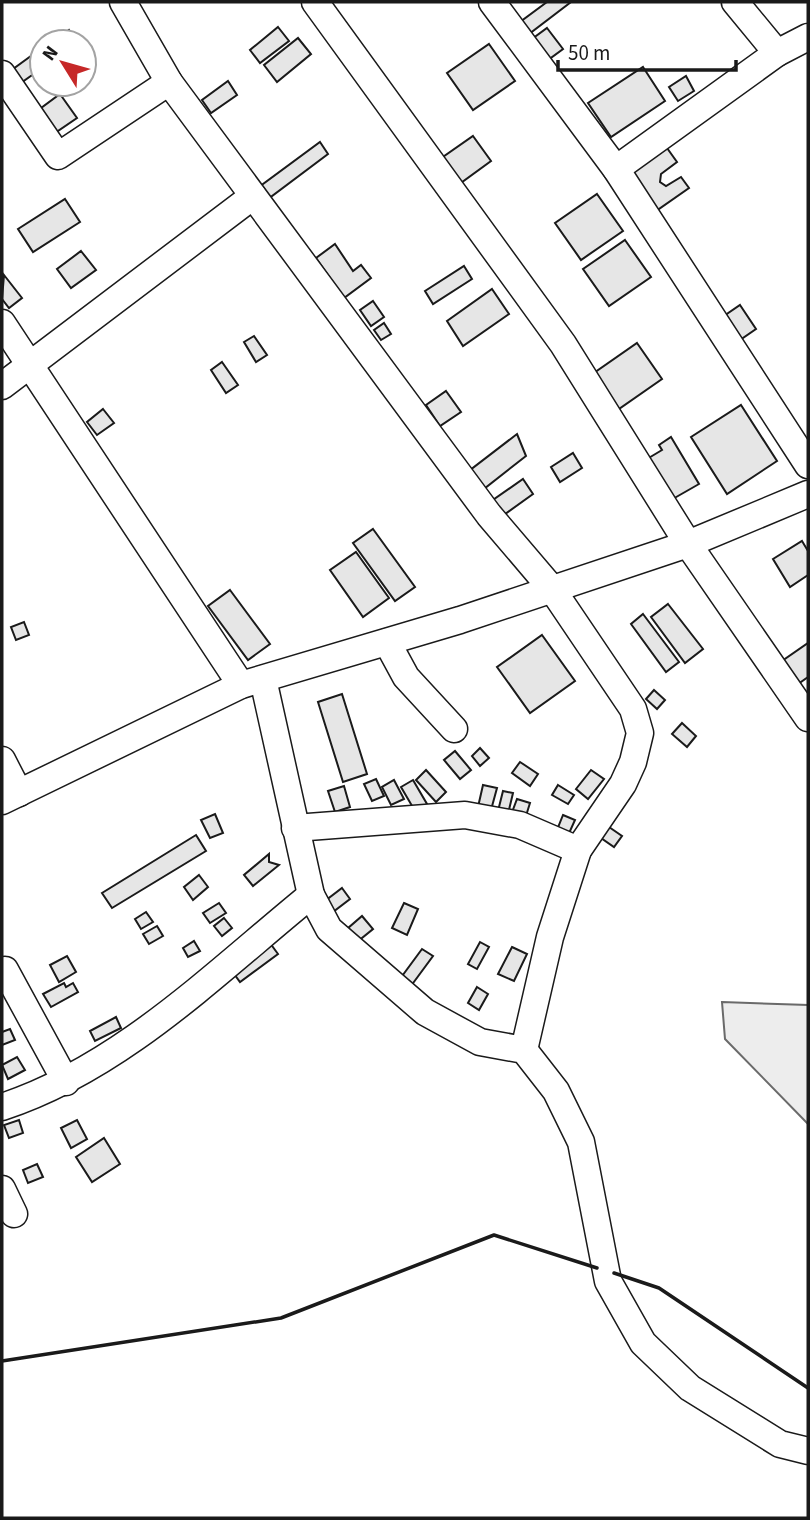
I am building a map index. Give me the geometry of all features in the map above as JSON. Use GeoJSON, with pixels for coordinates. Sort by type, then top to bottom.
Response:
{"type":"FeatureCollection","features":[{"type":"Feature","properties":{"kind":"street"},"geometry":{"type":"LineString","coordinates":[[122,2],[169,82],[489,516],[552,589],[633,709],[640,733],[634,762],[623,784],[578,850],[550,937],[524,1050]]}},
{"type":"Feature","properties":{"kind":"street"},"geometry":{"type":"LineString","coordinates":[[315,2],[563,344],[688,544],[808,718]]}},
{"type":"Feature","properties":{"kind":"street"},"geometry":{"type":"LineString","coordinates":[[492,2],[617,169],[808,465]]}},
{"type":"Feature","properties":{"kind":"street"},"geometry":{"type":"LineString","coordinates":[[735,2],[777,53]]}},
{"type":"Feature","properties":{"kind":"street"},"geometry":{"type":"LineString","coordinates":[[617,169],[777,53],[808,37]]}},
{"type":"Feature","properties":{"kind":"street"},"geometry":{"type":"LineString","coordinates":[[2,74],[58,156],[169,82]]}},
{"type":"Feature","properties":{"kind":"street"},"geometry":{"type":"LineString","coordinates":[[2,386],[253,196]]}},
{"type":"Feature","properties":{"kind":"street"},"geometry":{"type":"LineString","coordinates":[[2,323],[252,682],[295,828],[310,895],[329,929],[425,1012],[480,1042],[524,1050],[556,1091],[581,1142],[608,1281],[643,1343],[690,1388],[779,1444],[808,1451]]}},
{"type":"Feature","properties":{"kind":"street"},"geometry":{"type":"LineString","coordinates":[[2,760],[10,797],[252,682],[387,642],[688,544],[808,494]]}},
{"type":"Feature","properties":{"kind":"street"},"geometry":{"type":"LineString","coordinates":[[387,642],[406,677],[454,729]]}},
{"type":"Feature","properties":{"kind":"street"},"geometry":{"type":"LineString","coordinates":[[295,828],[465,815],[520,825],[578,850]]}},
{"type":"Feature","properties":{"kind":"street"},"geometry":{"type":"LineString","coordinates":[[2,1107],[66,1082],[95,1065],[178,1004],[310,895]]}},
{"type":"Feature","properties":{"kind":"street"},"geometry":{"type":"LineString","coordinates":[[5,970],[66,1082]]}},
{"type":"Feature","properties":{"kind":"street"},"geometry":{"type":"LineString","coordinates":[[2,1189],[14,1214]]}},
{"type":"Feature","properties":{"kind":"shaded area"},"geometry":{"type":"Polygon","coordinates":[[[722,1002],[808,1005],[808,1124],[725,1039],[722,1002]]]}},
{"type":"Feature","properties":{"kind":"building"},"geometry":{"type":"Polygon","coordinates":[[[547,2],[571,2],[529,34],[520,22],[547,2]]]}},
{"type":"Feature","properties":{"kind":"building"},"geometry":{"type":"Polygon","coordinates":[[[278,27],[289,41],[260,63],[250,50],[278,27]]]}},
{"type":"Feature","properties":{"kind":"building"},"geometry":{"type":"Polygon","coordinates":[[[547,28],[563,49],[548,60],[532,39],[547,28]]]}},
{"type":"Feature","properties":{"kind":"building"},"geometry":{"type":"Polygon","coordinates":[[[298,38],[311,54],[277,82],[264,65],[298,38]]]}},
{"type":"Feature","properties":{"kind":"building"},"geometry":{"type":"Polygon","coordinates":[[[489,44],[515,81],[473,110],[447,73],[489,44]]]}},
{"type":"Feature","properties":{"kind":"building"},"geometry":{"type":"Polygon","coordinates":[[[28,58],[28,78],[18,85],[9,72],[28,58]]]}},
{"type":"Feature","properties":{"kind":"building"},"geometry":{"type":"Polygon","coordinates":[[[643,67],[665,101],[611,137],[588,103],[643,67]]]}},
{"type":"Feature","properties":{"kind":"building"},"geometry":{"type":"Polygon","coordinates":[[[686,76],[694,91],[678,101],[669,87],[686,76]]]}},
{"type":"Feature","properties":{"kind":"building"},"geometry":{"type":"Polygon","coordinates":[[[228,81],[237,95],[211,113],[202,100],[228,81]]]}},
{"type":"Feature","properties":{"kind":"building"},"geometry":{"type":"Polygon","coordinates":[[[55,98],[63,98],[77,118],[49,137],[33,114],[55,98]]]}},
{"type":"Feature","properties":{"kind":"building"},"geometry":{"type":"Polygon","coordinates":[[[473,136],[491,161],[458,185],[440,159],[473,136]]]}},
{"type":"Feature","properties":{"kind":"building"},"geometry":{"type":"Polygon","coordinates":[[[320,142],[328,154],[268,199],[259,187],[320,142]]]}},
{"type":"Feature","properties":{"kind":"building"},"geometry":{"type":"Polygon","coordinates":[[[667,148],[677,162],[661,174],[660,182],[666,186],[681,177],[689,188],[656,211],[630,174],[667,148]]]}},
{"type":"Feature","properties":{"kind":"building"},"geometry":{"type":"Polygon","coordinates":[[[597,194],[623,231],[581,260],[555,223],[597,194]]]}},
{"type":"Feature","properties":{"kind":"building"},"geometry":{"type":"Polygon","coordinates":[[[65,199],[80,222],[33,252],[18,229],[65,199]]]}},
{"type":"Feature","properties":{"kind":"building"},"geometry":{"type":"Polygon","coordinates":[[[625,240],[651,277],[609,306],[583,269],[625,240]]]}},
{"type":"Feature","properties":{"kind":"building"},"geometry":{"type":"Polygon","coordinates":[[[335,244],[353,271],[361,265],[371,278],[344,298],[316,258],[335,244]]]}},
{"type":"Feature","properties":{"kind":"building"},"geometry":{"type":"Polygon","coordinates":[[[81,251],[96,270],[71,288],[57,269],[81,251]]]}},
{"type":"Feature","properties":{"kind":"building"},"geometry":{"type":"Polygon","coordinates":[[[464,266],[472,279],[433,304],[425,291],[464,266]]]}},
{"type":"Feature","properties":{"kind":"building"},"geometry":{"type":"Polygon","coordinates":[[[4,275],[22,298],[9,308],[2,299],[4,275]]]}},
{"type":"Feature","properties":{"kind":"building"},"geometry":{"type":"Polygon","coordinates":[[[492,289],[509,314],[463,346],[447,321],[492,289]]]}},
{"type":"Feature","properties":{"kind":"building"},"geometry":{"type":"Polygon","coordinates":[[[373,301],[384,317],[371,326],[360,310],[373,301]]]}},
{"type":"Feature","properties":{"kind":"building"},"geometry":{"type":"Polygon","coordinates":[[[740,305],[756,329],[737,342],[721,318],[740,305]]]}},
{"type":"Feature","properties":{"kind":"building"},"geometry":{"type":"Polygon","coordinates":[[[384,323],[391,334],[381,340],[374,330],[384,323]]]}},
{"type":"Feature","properties":{"kind":"building"},"geometry":{"type":"Polygon","coordinates":[[[254,336],[267,355],[256,362],[244,342],[254,336]]]}},
{"type":"Feature","properties":{"kind":"building"},"geometry":{"type":"Polygon","coordinates":[[[637,343],[662,379],[616,411],[591,375],[637,343]]]}},
{"type":"Feature","properties":{"kind":"building"},"geometry":{"type":"Polygon","coordinates":[[[222,362],[238,385],[226,393],[211,370],[222,362]]]}},
{"type":"Feature","properties":{"kind":"building"},"geometry":{"type":"Polygon","coordinates":[[[446,391],[461,412],[440,426],[426,405],[446,391]]]}},
{"type":"Feature","properties":{"kind":"building"},"geometry":{"type":"Polygon","coordinates":[[[741,405],[777,461],[727,494],[691,437],[741,405]]]}},
{"type":"Feature","properties":{"kind":"building"},"geometry":{"type":"Polygon","coordinates":[[[103,409],[114,423],[97,435],[87,422],[103,409]]]}},
{"type":"Feature","properties":{"kind":"building"},"geometry":{"type":"Polygon","coordinates":[[[517,434],[526,456],[480,492],[465,474],[517,434]]]}},
{"type":"Feature","properties":{"kind":"building"},"geometry":{"type":"Polygon","coordinates":[[[671,437],[699,484],[671,500],[647,459],[662,450],[659,445],[671,437]]]}},
{"type":"Feature","properties":{"kind":"building"},"geometry":{"type":"Polygon","coordinates":[[[573,453],[582,468],[560,482],[551,467],[573,453]]]}},
{"type":"Feature","properties":{"kind":"building"},"geometry":{"type":"Polygon","coordinates":[[[523,479],[533,494],[501,517],[490,502],[523,479]]]}},
{"type":"Feature","properties":{"kind":"building"},"geometry":{"type":"Polygon","coordinates":[[[373,529],[415,587],[395,601],[353,543],[373,529]]]}},
{"type":"Feature","properties":{"kind":"building"},"geometry":{"type":"Polygon","coordinates":[[[802,541],[808,551],[808,575],[790,587],[773,559],[802,541]]]}},
{"type":"Feature","properties":{"kind":"building"},"geometry":{"type":"Polygon","coordinates":[[[356,552],[389,598],[363,617],[330,570],[356,552]]]}},
{"type":"Feature","properties":{"kind":"building"},"geometry":{"type":"Polygon","coordinates":[[[230,590],[270,644],[248,660],[208,606],[230,590]]]}},
{"type":"Feature","properties":{"kind":"building"},"geometry":{"type":"Polygon","coordinates":[[[668,604],[703,649],[685,663],[651,617],[668,604]]]}},
{"type":"Feature","properties":{"kind":"building"},"geometry":{"type":"Polygon","coordinates":[[[643,614],[679,662],[666,672],[631,624],[643,614]]]}},
{"type":"Feature","properties":{"kind":"building"},"geometry":{"type":"Polygon","coordinates":[[[24,622],[29,635],[16,640],[11,627],[24,622]]]}},
{"type":"Feature","properties":{"kind":"building"},"geometry":{"type":"Polygon","coordinates":[[[542,635],[575,681],[530,713],[497,667],[542,635]]]}},
{"type":"Feature","properties":{"kind":"building"},"geometry":{"type":"Polygon","coordinates":[[[808,643],[808,677],[798,684],[782,661],[808,643]]]}},
{"type":"Feature","properties":{"kind":"building"},"geometry":{"type":"Polygon","coordinates":[[[654,690],[665,700],[657,709],[646,699],[654,690]]]}},
{"type":"Feature","properties":{"kind":"building"},"geometry":{"type":"Polygon","coordinates":[[[342,694],[367,774],[343,782],[318,702],[342,694]]]}},
{"type":"Feature","properties":{"kind":"building"},"geometry":{"type":"Polygon","coordinates":[[[682,723],[696,736],[687,747],[672,734],[682,723]]]}},
{"type":"Feature","properties":{"kind":"building"},"geometry":{"type":"Polygon","coordinates":[[[480,748],[489,758],[480,766],[472,756],[480,748]]]}},
{"type":"Feature","properties":{"kind":"building"},"geometry":{"type":"Polygon","coordinates":[[[455,751],[471,770],[460,779],[444,760],[455,751]]]}},
{"type":"Feature","properties":{"kind":"building"},"geometry":{"type":"Polygon","coordinates":[[[520,762],[538,774],[530,786],[512,773],[520,762]]]}},
{"type":"Feature","properties":{"kind":"building"},"geometry":{"type":"Polygon","coordinates":[[[426,770],[446,792],[436,802],[416,780],[426,770]]]}},
{"type":"Feature","properties":{"kind":"building"},"geometry":{"type":"Polygon","coordinates":[[[591,770],[604,779],[588,799],[576,789],[591,770]]]}},
{"type":"Feature","properties":{"kind":"building"},"geometry":{"type":"Polygon","coordinates":[[[376,779],[384,796],[372,801],[364,784],[376,779]]]}},
{"type":"Feature","properties":{"kind":"building"},"geometry":{"type":"Polygon","coordinates":[[[394,780],[404,799],[391,805],[382,787],[394,780]]]}},
{"type":"Feature","properties":{"kind":"building"},"geometry":{"type":"Polygon","coordinates":[[[413,780],[427,804],[415,811],[401,787],[413,780]]]}},
{"type":"Feature","properties":{"kind":"building"},"geometry":{"type":"Polygon","coordinates":[[[483,785],[497,788],[491,810],[478,807],[483,785]]]}},
{"type":"Feature","properties":{"kind":"building"},"geometry":{"type":"Polygon","coordinates":[[[558,785],[574,795],[568,804],[552,795],[558,785]]]}},
{"type":"Feature","properties":{"kind":"building"},"geometry":{"type":"Polygon","coordinates":[[[344,786],[350,807],[335,812],[328,791],[344,786]]]}},
{"type":"Feature","properties":{"kind":"building"},"geometry":{"type":"Polygon","coordinates":[[[503,791],[513,793],[508,814],[498,811],[503,791]]]}},
{"type":"Feature","properties":{"kind":"building"},"geometry":{"type":"Polygon","coordinates":[[[517,799],[530,803],[525,819],[511,815],[517,799]]]}},
{"type":"Feature","properties":{"kind":"building"},"geometry":{"type":"Polygon","coordinates":[[[215,814],[223,833],[210,838],[201,820],[215,814]]]}},
{"type":"Feature","properties":{"kind":"building"},"geometry":{"type":"Polygon","coordinates":[[[563,815],[575,820],[566,840],[555,835],[563,815]]]}},
{"type":"Feature","properties":{"kind":"building"},"geometry":{"type":"Polygon","coordinates":[[[609,827],[622,836],[614,847],[601,838],[609,827]]]}},
{"type":"Feature","properties":{"kind":"building"},"geometry":{"type":"Polygon","coordinates":[[[196,835],[206,851],[112,908],[102,893],[196,835]]]}},
{"type":"Feature","properties":{"kind":"building"},"geometry":{"type":"Polygon","coordinates":[[[269,854],[269,862],[279,865],[253,886],[244,875],[269,854]]]}},
{"type":"Feature","properties":{"kind":"building"},"geometry":{"type":"Polygon","coordinates":[[[199,875],[208,887],[193,900],[184,887],[199,875]]]}},
{"type":"Feature","properties":{"kind":"building"},"geometry":{"type":"Polygon","coordinates":[[[342,888],[350,899],[329,915],[321,904],[342,888]]]}},
{"type":"Feature","properties":{"kind":"building"},"geometry":{"type":"Polygon","coordinates":[[[219,903],[226,913],[210,923],[203,913],[219,903]]]}},
{"type":"Feature","properties":{"kind":"building"},"geometry":{"type":"Polygon","coordinates":[[[404,903],[418,909],[407,935],[392,928],[404,903]]]}},
{"type":"Feature","properties":{"kind":"building"},"geometry":{"type":"Polygon","coordinates":[[[146,912],[153,922],[141,929],[135,919],[146,912]]]}},
{"type":"Feature","properties":{"kind":"building"},"geometry":{"type":"Polygon","coordinates":[[[362,916],[373,929],[357,942],[347,929],[362,916]]]}},
{"type":"Feature","properties":{"kind":"building"},"geometry":{"type":"Polygon","coordinates":[[[224,918],[232,928],[222,936],[214,926],[224,918]]]}},
{"type":"Feature","properties":{"kind":"building"},"geometry":{"type":"Polygon","coordinates":[[[157,926],[163,936],[149,944],[143,934],[157,926]]]}},
{"type":"Feature","properties":{"kind":"building"},"geometry":{"type":"Polygon","coordinates":[[[267,939],[278,954],[240,982],[229,967],[267,939]]]}},
{"type":"Feature","properties":{"kind":"building"},"geometry":{"type":"Polygon","coordinates":[[[194,941],[200,951],[188,957],[183,948],[194,941]]]}},
{"type":"Feature","properties":{"kind":"building"},"geometry":{"type":"Polygon","coordinates":[[[480,942],[489,947],[477,969],[468,964],[480,942]]]}},
{"type":"Feature","properties":{"kind":"building"},"geometry":{"type":"Polygon","coordinates":[[[512,947],[527,954],[514,981],[498,974],[512,947]]]}},
{"type":"Feature","properties":{"kind":"building"},"geometry":{"type":"Polygon","coordinates":[[[422,949],[433,956],[408,990],[397,983],[422,949]]]}},
{"type":"Feature","properties":{"kind":"building"},"geometry":{"type":"Polygon","coordinates":[[[67,956],[76,972],[59,982],[50,965],[67,956]]]}},
{"type":"Feature","properties":{"kind":"building"},"geometry":{"type":"Polygon","coordinates":[[[64,983],[66,987],[73,983],[78,992],[51,1007],[43,994],[64,983]]]}},
{"type":"Feature","properties":{"kind":"building"},"geometry":{"type":"Polygon","coordinates":[[[477,987],[488,994],[479,1010],[468,1003],[477,987]]]}},
{"type":"Feature","properties":{"kind":"building"},"geometry":{"type":"Polygon","coordinates":[[[116,1017],[121,1028],[95,1041],[90,1031],[116,1017]]]}},
{"type":"Feature","properties":{"kind":"building"},"geometry":{"type":"Polygon","coordinates":[[[10,1029],[15,1040],[2,1045],[2,1032],[10,1029]]]}},
{"type":"Feature","properties":{"kind":"building"},"geometry":{"type":"Polygon","coordinates":[[[17,1057],[25,1070],[8,1079],[2,1065],[17,1057]]]}},
{"type":"Feature","properties":{"kind":"building"},"geometry":{"type":"Polygon","coordinates":[[[19,1120],[23,1133],[9,1138],[4,1125],[19,1120]]]}},
{"type":"Feature","properties":{"kind":"building"},"geometry":{"type":"Polygon","coordinates":[[[77,1120],[87,1139],[71,1148],[61,1128],[77,1120]]]}},
{"type":"Feature","properties":{"kind":"building"},"geometry":{"type":"Polygon","coordinates":[[[104,1138],[120,1164],[92,1182],[76,1157],[104,1138]]]}},
{"type":"Feature","properties":{"kind":"building"},"geometry":{"type":"Polygon","coordinates":[[[37,1164],[43,1177],[28,1183],[23,1170],[37,1164]]]}},
{"type":"Feature","properties":{"kind":"wall"},"geometry":{"type":"LineString","coordinates":[[2,1361],[281,1318],[494,1235],[597,1268]]}},
{"type":"Feature","properties":{"kind":"wall"},"geometry":{"type":"LineString","coordinates":[[614,1273],[659,1288],[808,1388]]}}]}
